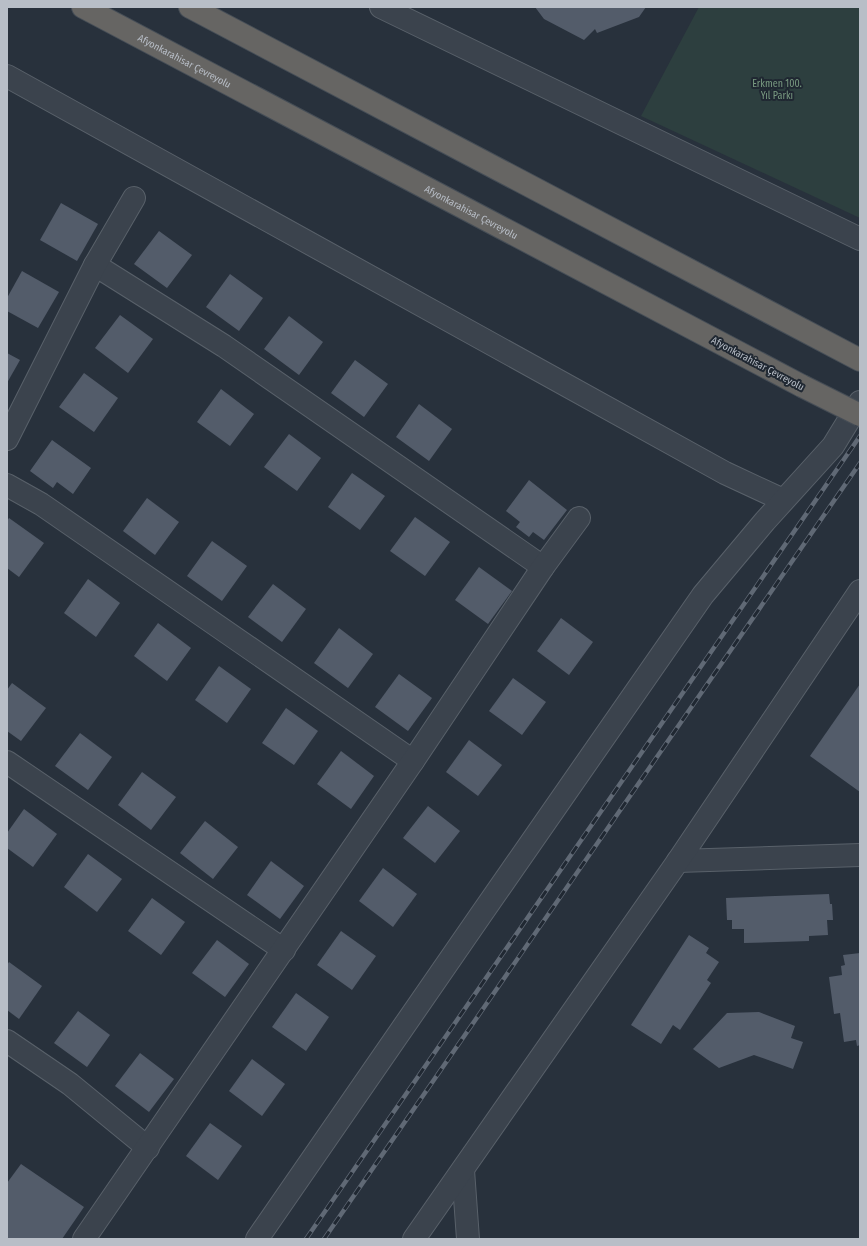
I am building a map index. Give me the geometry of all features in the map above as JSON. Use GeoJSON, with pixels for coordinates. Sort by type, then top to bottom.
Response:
{"type":"FeatureCollection","features":[{"type":"Feature","properties":{"kind":"highway","name":"Afyonkarahisar Çevreyolu"},"geometry":{"type":"LineString","coordinates":[[83,7],[802,386],[860,415]]}},
{"type":"Feature","properties":{"kind":"highway"},"geometry":{"type":"LineString","coordinates":[[190,7],[860,360]]}},
{"type":"Feature","properties":{"kind":"street"},"geometry":{"type":"LineString","coordinates":[[381,7],[860,239]]}},
{"type":"Feature","properties":{"kind":"street"},"geometry":{"type":"LineString","coordinates":[[7,76],[725,473],[783,500]]}},
{"type":"Feature","properties":{"kind":"street"},"geometry":{"type":"LineString","coordinates":[[7,439],[95,265],[134,198]]}},
{"type":"Feature","properties":{"kind":"street"},"geometry":{"type":"LineString","coordinates":[[95,265],[224,346],[543,568]]}},
{"type":"Feature","properties":{"kind":"street"},"geometry":{"type":"LineString","coordinates":[[257,1239],[703,595],[783,500],[833,446],[860,402]]}},
{"type":"Feature","properties":{"kind":"street"},"geometry":{"type":"LineString","coordinates":[[7,485],[41,504],[414,761]]}},
{"type":"Feature","properties":{"kind":"street"},"geometry":{"type":"LineString","coordinates":[[84,1239],[414,761],[543,568],[579,518]]}},
{"type":"Feature","properties":{"kind":"street"},"geometry":{"type":"LineString","coordinates":[[414,1239],[678,861],[860,591]]}},
{"type":"Feature","properties":{"kind":"street"},"geometry":{"type":"LineString","coordinates":[[7,762],[284,950]]}},
{"type":"Feature","properties":{"kind":"street"},"geometry":{"type":"LineString","coordinates":[[678,861],[860,855]]}},
{"type":"Feature","properties":{"kind":"street"},"geometry":{"type":"LineString","coordinates":[[7,1041],[70,1084],[148,1148]]}},
{"type":"Feature","properties":{"kind":"street"},"geometry":{"type":"LineString","coordinates":[[463,1170],[468,1239]]}},
{"type":"Feature","properties":{"kind":"green space","name":"Erkmen 100. Yıl Parkı"},"geometry":{"type":"Polygon","coordinates":[[[699,7],[860,7],[860,218],[641,116],[699,7]]]}},
{"type":"Feature","properties":{"kind":"building"},"geometry":{"type":"Polygon","coordinates":[[[535,7],[646,7],[639,17],[597,33],[595,29],[584,40],[544,19],[535,7]]]}},
{"type":"Feature","properties":{"kind":"building"},"geometry":{"type":"Polygon","coordinates":[[[61,203],[98,224],[77,261],[40,240],[61,203]]]}},
{"type":"Feature","properties":{"kind":"building"},"geometry":{"type":"Polygon","coordinates":[[[159,231],[192,255],[167,288],[134,264],[159,231]]]}},
{"type":"Feature","properties":{"kind":"building"},"geometry":{"type":"Polygon","coordinates":[[[22,271],[59,292],[38,328],[7,311],[7,298],[22,271]]]}},
{"type":"Feature","properties":{"kind":"building"},"geometry":{"type":"Polygon","coordinates":[[[230,274],[263,298],[239,331],[206,307],[230,274]]]}},
{"type":"Feature","properties":{"kind":"building"},"geometry":{"type":"Polygon","coordinates":[[[120,315],[153,339],[128,373],[95,348],[120,315]]]}},
{"type":"Feature","properties":{"kind":"building"},"geometry":{"type":"Polygon","coordinates":[[[289,316],[323,342],[299,375],[264,349],[289,316]]]}},
{"type":"Feature","properties":{"kind":"building"},"geometry":{"type":"Polygon","coordinates":[[[7,353],[20,360],[7,383],[7,353]]]}},
{"type":"Feature","properties":{"kind":"building"},"geometry":{"type":"Polygon","coordinates":[[[355,360],[388,384],[364,417],[331,393],[355,360]]]}},
{"type":"Feature","properties":{"kind":"building"},"geometry":{"type":"Polygon","coordinates":[[[84,373],[118,398],[94,432],[59,407],[84,373]]]}},
{"type":"Feature","properties":{"kind":"building"},"geometry":{"type":"Polygon","coordinates":[[[221,389],[254,414],[230,446],[197,422],[221,389]]]}},
{"type":"Feature","properties":{"kind":"building"},"geometry":{"type":"Polygon","coordinates":[[[419,404],[452,429],[429,461],[396,437],[419,404]]]}},
{"type":"Feature","properties":{"kind":"building"},"geometry":{"type":"Polygon","coordinates":[[[289,434],[321,458],[297,491],[264,467],[289,434]]]}},
{"type":"Feature","properties":{"kind":"building"},"geometry":{"type":"Polygon","coordinates":[[[52,440],[91,468],[73,494],[57,482],[53,488],[30,471],[52,440]]]}},
{"type":"Feature","properties":{"kind":"building"},"geometry":{"type":"Polygon","coordinates":[[[352,473],[385,496],[360,530],[328,507],[352,473]]]}},
{"type":"Feature","properties":{"kind":"building"},"geometry":{"type":"Polygon","coordinates":[[[529,480],[567,510],[544,540],[533,532],[529,537],[516,527],[520,522],[506,511],[529,480]]]}},
{"type":"Feature","properties":{"kind":"building"},"geometry":{"type":"Polygon","coordinates":[[[147,498],[179,522],[155,555],[123,531],[147,498]]]}},
{"type":"Feature","properties":{"kind":"building"},"geometry":{"type":"Polygon","coordinates":[[[415,517],[450,542],[425,576],[390,551],[415,517]]]}},
{"type":"Feature","properties":{"kind":"building"},"geometry":{"type":"Polygon","coordinates":[[[9,518],[44,543],[19,577],[7,568],[7,521],[9,518]]]}},
{"type":"Feature","properties":{"kind":"building"},"geometry":{"type":"Polygon","coordinates":[[[212,541],[247,566],[222,601],[187,576],[212,541]]]}},
{"type":"Feature","properties":{"kind":"building"},"geometry":{"type":"Polygon","coordinates":[[[479,567],[512,591],[488,624],[455,600],[479,567]]]}},
{"type":"Feature","properties":{"kind":"building"},"geometry":{"type":"Polygon","coordinates":[[[88,579],[120,603],[96,637],[64,613],[88,579]]]}},
{"type":"Feature","properties":{"kind":"building"},"geometry":{"type":"Polygon","coordinates":[[[273,584],[306,609],[282,642],[248,617],[273,584]]]}},
{"type":"Feature","properties":{"kind":"building"},"geometry":{"type":"Polygon","coordinates":[[[561,618],[593,642],[569,675],[537,651],[561,618]]]}},
{"type":"Feature","properties":{"kind":"building"},"geometry":{"type":"Polygon","coordinates":[[[158,623],[191,648],[167,681],[134,656],[158,623]]]}},
{"type":"Feature","properties":{"kind":"building"},"geometry":{"type":"Polygon","coordinates":[[[339,628],[373,654],[348,688],[314,663],[339,628]]]}},
{"type":"Feature","properties":{"kind":"building"},"geometry":{"type":"Polygon","coordinates":[[[219,666],[251,689],[227,723],[195,700],[219,666]]]}},
{"type":"Feature","properties":{"kind":"building"},"geometry":{"type":"Polygon","coordinates":[[[399,674],[432,698],[408,731],[375,707],[399,674]]]}},
{"type":"Feature","properties":{"kind":"building"},"geometry":{"type":"Polygon","coordinates":[[[513,678],[546,702],[522,735],[489,711],[513,678]]]}},
{"type":"Feature","properties":{"kind":"building"},"geometry":{"type":"Polygon","coordinates":[[[12,683],[46,708],[21,741],[7,731],[7,690],[12,683]]]}},
{"type":"Feature","properties":{"kind":"building"},"geometry":{"type":"Polygon","coordinates":[[[860,684],[860,792],[810,756],[860,684]]]}},
{"type":"Feature","properties":{"kind":"building"},"geometry":{"type":"Polygon","coordinates":[[[286,708],[318,731],[294,765],[262,743],[286,708]]]}},
{"type":"Feature","properties":{"kind":"building"},"geometry":{"type":"Polygon","coordinates":[[[80,733],[112,757],[88,790],[55,766],[80,733]]]}},
{"type":"Feature","properties":{"kind":"building"},"geometry":{"type":"Polygon","coordinates":[[[469,740],[502,765],[478,796],[446,772],[469,740]]]}},
{"type":"Feature","properties":{"kind":"building"},"geometry":{"type":"Polygon","coordinates":[[[341,751],[374,776],[351,809],[317,784],[341,751]]]}},
{"type":"Feature","properties":{"kind":"building"},"geometry":{"type":"Polygon","coordinates":[[[142,772],[176,797],[151,830],[118,805],[142,772]]]}},
{"type":"Feature","properties":{"kind":"building"},"geometry":{"type":"Polygon","coordinates":[[[428,806],[460,831],[435,863],[403,838],[428,806]]]}},
{"type":"Feature","properties":{"kind":"building"},"geometry":{"type":"Polygon","coordinates":[[[24,809],[57,834],[33,867],[7,848],[7,833],[24,809]]]}},
{"type":"Feature","properties":{"kind":"building"},"geometry":{"type":"Polygon","coordinates":[[[205,821],[238,847],[213,879],[180,853],[205,821]]]}},
{"type":"Feature","properties":{"kind":"building"},"geometry":{"type":"Polygon","coordinates":[[[88,854],[122,879],[97,912],[64,887],[88,854]]]}},
{"type":"Feature","properties":{"kind":"building"},"geometry":{"type":"Polygon","coordinates":[[[271,861],[304,886],[280,919],[247,895],[271,861]]]}},
{"type":"Feature","properties":{"kind":"building"},"geometry":{"type":"Polygon","coordinates":[[[383,868],[417,894],[393,927],[359,901],[383,868]]]}},
{"type":"Feature","properties":{"kind":"building"},"geometry":{"type":"Polygon","coordinates":[[[829,894],[830,904],[832,904],[833,920],[827,920],[828,935],[809,936],[809,941],[744,943],[744,929],[732,929],[732,920],[727,920],[726,898],[829,894]]]}},
{"type":"Feature","properties":{"kind":"building"},"geometry":{"type":"Polygon","coordinates":[[[152,898],[185,922],[161,955],[128,931],[152,898]]]}},
{"type":"Feature","properties":{"kind":"building"},"geometry":{"type":"Polygon","coordinates":[[[341,931],[376,956],[352,990],[317,965],[341,931]]]}},
{"type":"Feature","properties":{"kind":"building"},"geometry":{"type":"Polygon","coordinates":[[[689,935],[709,948],[706,953],[719,962],[707,980],[711,983],[680,1030],[673,1025],[661,1044],[631,1025],[689,935]]]}},
{"type":"Feature","properties":{"kind":"building"},"geometry":{"type":"Polygon","coordinates":[[[217,940],[249,964],[225,997],[192,973],[217,940]]]}},
{"type":"Feature","properties":{"kind":"building"},"geometry":{"type":"Polygon","coordinates":[[[860,953],[860,1045],[857,1046],[856,1040],[844,1042],[840,1013],[834,1014],[829,977],[842,975],[841,966],[845,965],[843,955],[860,953]]]}},
{"type":"Feature","properties":{"kind":"building"},"geometry":{"type":"Polygon","coordinates":[[[9,962],[42,986],[19,1019],[7,1010],[7,965],[9,962]]]}},
{"type":"Feature","properties":{"kind":"building"},"geometry":{"type":"Polygon","coordinates":[[[296,993],[329,1017],[306,1051],[272,1027],[296,993]]]}},
{"type":"Feature","properties":{"kind":"building"},"geometry":{"type":"Polygon","coordinates":[[[78,1011],[110,1035],[87,1067],[54,1043],[78,1011]]]}},
{"type":"Feature","properties":{"kind":"building"},"geometry":{"type":"Polygon","coordinates":[[[759,1012],[795,1026],[791,1038],[803,1042],[793,1069],[754,1055],[719,1068],[693,1049],[727,1013],[759,1012]]]}},
{"type":"Feature","properties":{"kind":"building"},"geometry":{"type":"Polygon","coordinates":[[[140,1053],[174,1079],[149,1112],[115,1086],[140,1053]]]}},
{"type":"Feature","properties":{"kind":"building"},"geometry":{"type":"Polygon","coordinates":[[[252,1059],[285,1084],[262,1116],[229,1091],[252,1059]]]}},
{"type":"Feature","properties":{"kind":"building"},"geometry":{"type":"Polygon","coordinates":[[[210,1123],[242,1146],[218,1180],[186,1156],[210,1123]]]}},
{"type":"Feature","properties":{"kind":"building"},"geometry":{"type":"Polygon","coordinates":[[[21,1164],[84,1207],[62,1239],[7,1239],[7,1183],[21,1164]]]}},
{"type":"Feature","properties":{"kind":"railway"},"geometry":{"type":"LineString","coordinates":[[306,1239],[860,436]]}},
{"type":"Feature","properties":{"kind":"railway"},"geometry":{"type":"LineString","coordinates":[[324,1239],[860,463]]}}]}
